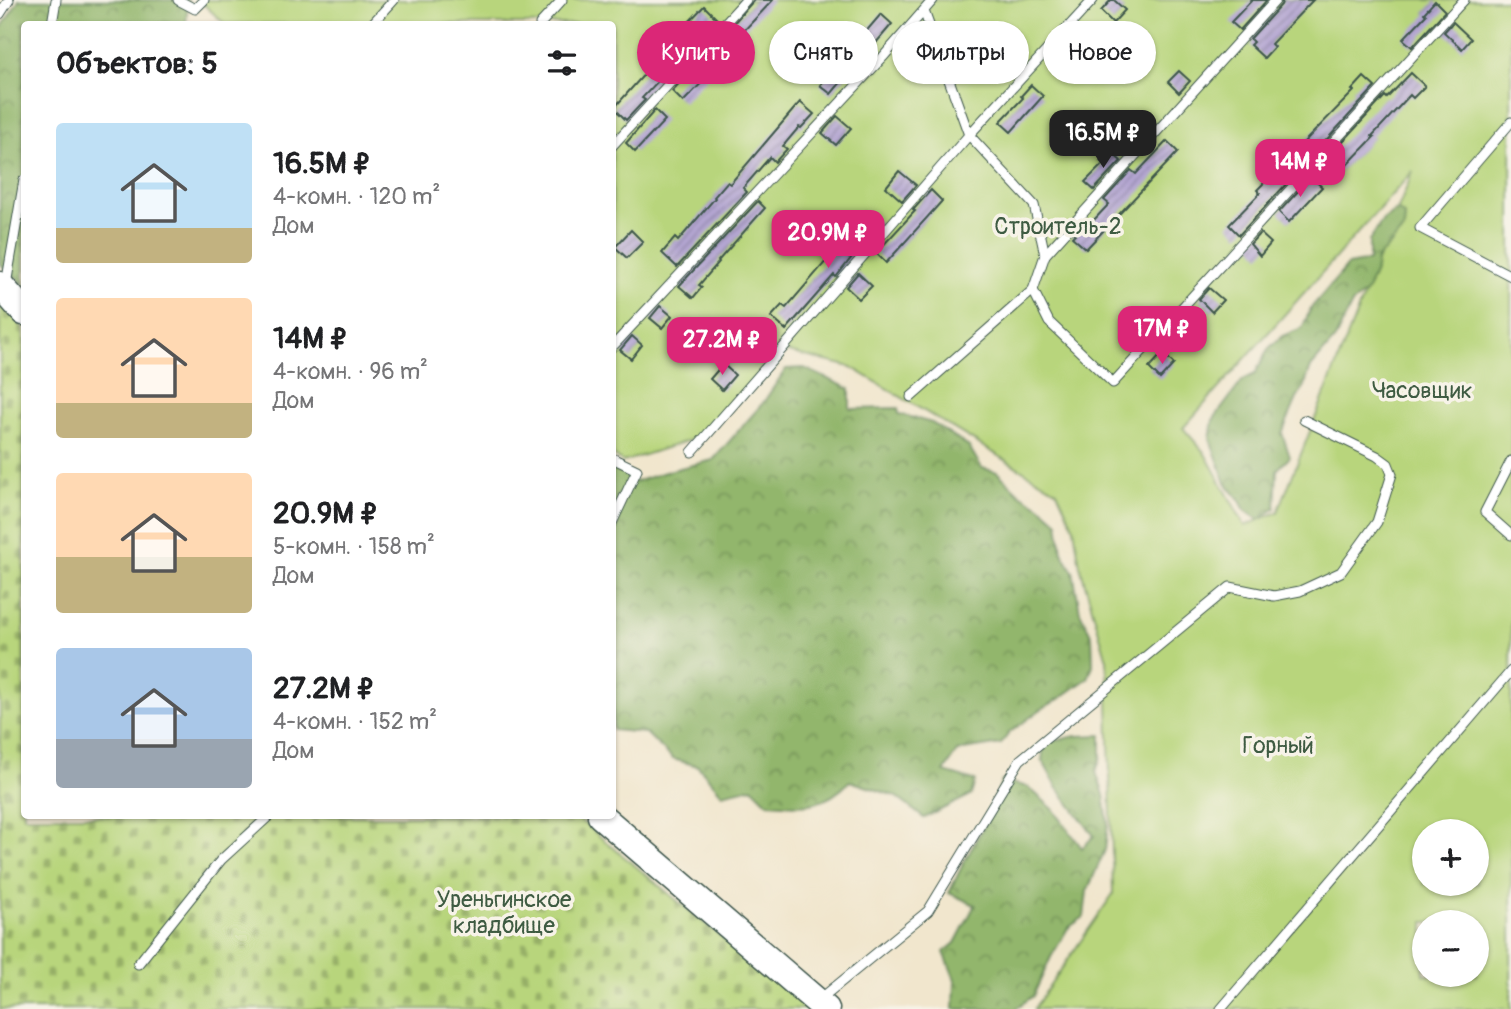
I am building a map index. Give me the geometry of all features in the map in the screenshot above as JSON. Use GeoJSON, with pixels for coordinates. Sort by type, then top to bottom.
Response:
{"type":"FeatureCollection","features":[{"type":"Feature","properties":{"kind":"main road"},"geometry":{"type":"LineString","coordinates":[[2,292],[21,309]]}},
{"type":"Feature","properties":{"kind":"main road"},"geometry":{"type":"LineString","coordinates":[[605,819],[822,1005]]}},
{"type":"Feature","properties":{"kind":"lane"},"geometry":{"type":"LineString","coordinates":[[0,14],[9,0]]}},
{"type":"Feature","properties":{"kind":"lane"},"geometry":{"type":"LineString","coordinates":[[52,21],[56,0]]}},
{"type":"Feature","properties":{"kind":"lane"},"geometry":{"type":"LineString","coordinates":[[178,0],[195,9],[204,0]]}},
{"type":"Feature","properties":{"kind":"lane"},"geometry":{"type":"LineString","coordinates":[[375,21],[394,0]]}},
{"type":"Feature","properties":{"kind":"lane"},"geometry":{"type":"LineString","coordinates":[[543,21],[562,0]]}},
{"type":"Feature","properties":{"kind":"lane"},"geometry":{"type":"LineString","coordinates":[[616,142],[746,0]]}},
{"type":"Feature","properties":{"kind":"lane"},"geometry":{"type":"LineString","coordinates":[[616,343],[933,0]]}},
{"type":"Feature","properties":{"kind":"lane"},"geometry":{"type":"LineString","coordinates":[[692,452],[968,135],[1093,0]]}},
{"type":"Feature","properties":{"kind":"lane"},"geometry":{"type":"LineString","coordinates":[[911,397],[1033,290],[1045,255],[1276,0]]}},
{"type":"Feature","properties":{"kind":"lane"},"geometry":{"type":"LineString","coordinates":[[1033,290],[1049,322],[1113,383],[1464,0]]}},
{"type":"Feature","properties":{"kind":"lane"},"geometry":{"type":"LineString","coordinates":[[924,11],[968,135],[1034,205],[1045,255]]}},
{"type":"Feature","properties":{"kind":"lane"},"geometry":{"type":"LineString","coordinates":[[1511,122],[1419,228],[1511,276]]}},
{"type":"Feature","properties":{"kind":"lane"},"geometry":{"type":"LineString","coordinates":[[2,292],[21,195]]}},
{"type":"Feature","properties":{"kind":"lane"},"geometry":{"type":"LineString","coordinates":[[822,1005],[928,911],[1020,760],[1230,587],[1274,596],[1300,591],[1341,572],[1377,522],[1392,474],[1388,464],[1377,456],[1304,420]]}},
{"type":"Feature","properties":{"kind":"lane"},"geometry":{"type":"LineString","coordinates":[[616,460],[637,470],[616,515]]}},
{"type":"Feature","properties":{"kind":"lane"},"geometry":{"type":"LineString","coordinates":[[1511,461],[1485,512],[1511,535]]}},
{"type":"Feature","properties":{"kind":"lane"},"geometry":{"type":"LineString","coordinates":[[1221,1009],[1511,671]]}},
{"type":"Feature","properties":{"kind":"lane"},"geometry":{"type":"LineString","coordinates":[[138,964],[221,860],[266,819]]}},
{"type":"Feature","properties":{"kind":"green space"},"geometry":{"type":"Polygon","coordinates":[[[19,0],[188,0],[186,21],[21,21],[21,282],[0,264],[0,30],[19,0]]]}},
{"type":"Feature","properties":{"kind":"green space"},"geometry":{"type":"Polygon","coordinates":[[[199,0],[1511,0],[1511,1009],[1034,1009],[1113,894],[1107,660],[1080,566],[1074,528],[1057,491],[851,367],[784,351],[706,435],[623,462],[616,457],[616,21],[222,21],[199,0]],[[1413,171],[1183,428],[1204,452],[1245,526],[1278,512],[1413,171]]]}},
{"type":"Feature","properties":{"kind":"green space"},"geometry":{"type":"Polygon","coordinates":[[[1397,210],[1405,216],[1404,228],[1377,258],[1376,269],[1366,292],[1352,304],[1335,339],[1311,367],[1298,396],[1282,433],[1290,457],[1277,470],[1275,508],[1259,520],[1245,510],[1226,483],[1210,439],[1213,420],[1243,380],[1255,374],[1268,349],[1282,336],[1302,328],[1311,308],[1348,265],[1369,261],[1369,241],[1383,220],[1397,210]]]}},
{"type":"Feature","properties":{"kind":"green space","name":"Уреньгинское кладбище"},"geometry":{"type":"Polygon","coordinates":[[[0,301],[21,326],[21,819],[579,819],[808,1009],[0,1009],[0,301]]]}},
{"type":"Feature","properties":{"kind":"green space"},"geometry":{"type":"Polygon","coordinates":[[[804,368],[850,389],[850,409],[898,408],[899,414],[932,423],[969,447],[982,468],[997,472],[1020,494],[1040,506],[1058,522],[1062,552],[1073,571],[1080,612],[1092,637],[1093,665],[1088,678],[1009,733],[1001,744],[957,751],[944,772],[975,781],[971,795],[924,818],[895,796],[850,781],[831,797],[812,804],[768,803],[752,787],[722,794],[698,766],[673,759],[646,733],[616,730],[616,467],[635,482],[713,460],[763,403],[786,369],[804,368]]]}},
{"type":"Feature","properties":{"kind":"green space"},"geometry":{"type":"Polygon","coordinates":[[[1101,735],[1101,756],[1096,772],[1104,795],[1108,824],[1105,850],[1087,891],[1084,917],[1068,928],[1033,996],[1015,1009],[954,1009],[955,980],[944,952],[955,943],[975,905],[949,893],[982,829],[1002,781],[1028,787],[1053,809],[1082,848],[1094,836],[1057,787],[1042,760],[1044,743],[1076,736],[1101,735]]]}},
{"type":"Feature","properties":{"kind":"building"},"geometry":{"type":"Polygon","coordinates":[[[754,0],[773,0],[753,21],[736,21],[754,0]]]}},
{"type":"Feature","properties":{"kind":"building"},"geometry":{"type":"Polygon","coordinates":[[[1111,0],[1125,10],[1115,21],[1111,21],[1101,11],[1111,0]]]}},
{"type":"Feature","properties":{"kind":"building"},"geometry":{"type":"Polygon","coordinates":[[[1252,0],[1267,0],[1240,30],[1231,22],[1252,0]]]}},
{"type":"Feature","properties":{"kind":"building"},"geometry":{"type":"Polygon","coordinates":[[[1283,0],[1313,0],[1271,44],[1274,47],[1264,58],[1250,45],[1253,42],[1250,39],[1283,0]]]}},
{"type":"Feature","properties":{"kind":"building"},"geometry":{"type":"Polygon","coordinates":[[[1435,1],[1445,11],[1412,47],[1403,39],[1426,15],[1424,13],[1435,1]]]}},
{"type":"Feature","properties":{"kind":"building"},"geometry":{"type":"Polygon","coordinates":[[[704,6],[717,21],[690,21],[704,6]]]}},
{"type":"Feature","properties":{"kind":"building"},"geometry":{"type":"Polygon","coordinates":[[[881,14],[892,24],[878,41],[878,21],[875,21],[881,14]]]}},
{"type":"Feature","properties":{"kind":"building"},"geometry":{"type":"Polygon","coordinates":[[[1453,22],[1471,39],[1462,49],[1444,32],[1453,22]]]}},
{"type":"Feature","properties":{"kind":"building"},"geometry":{"type":"Polygon","coordinates":[[[1179,71],[1190,81],[1179,93],[1168,82],[1179,71]]]}},
{"type":"Feature","properties":{"kind":"building"},"geometry":{"type":"Polygon","coordinates":[[[1411,73],[1425,86],[1413,98],[1410,95],[1341,171],[1328,158],[1385,96],[1387,98],[1411,73]]]}},
{"type":"Feature","properties":{"kind":"building"},"geometry":{"type":"Polygon","coordinates":[[[1364,77],[1375,87],[1299,166],[1301,168],[1239,235],[1229,225],[1260,193],[1257,190],[1354,91],[1352,90],[1364,77]]]}},
{"type":"Feature","properties":{"kind":"building"},"geometry":{"type":"Polygon","coordinates":[[[637,82],[655,84],[642,98],[645,100],[626,120],[616,110],[616,106],[637,82]]]}},
{"type":"Feature","properties":{"kind":"building"},"geometry":{"type":"Polygon","coordinates":[[[679,84],[700,84],[683,102],[672,91],[679,84]]]}},
{"type":"Feature","properties":{"kind":"building"},"geometry":{"type":"Polygon","coordinates":[[[821,84],[839,84],[831,94],[821,84]]]}},
{"type":"Feature","properties":{"kind":"building"},"geometry":{"type":"Polygon","coordinates":[[[1031,85],[1043,96],[1011,132],[1000,122],[1023,98],[1021,96],[1031,85]]]}},
{"type":"Feature","properties":{"kind":"building"},"geometry":{"type":"Polygon","coordinates":[[[800,102],[814,114],[783,146],[787,149],[775,162],[770,157],[743,188],[747,192],[677,267],[662,253],[675,238],[678,241],[800,102]]]}},
{"type":"Feature","properties":{"kind":"building"},"geometry":{"type":"Polygon","coordinates":[[[655,110],[665,120],[635,152],[626,143],[655,110]]]}},
{"type":"Feature","properties":{"kind":"building"},"geometry":{"type":"Polygon","coordinates":[[[837,116],[851,128],[836,145],[822,133],[837,116]]]}},
{"type":"Feature","properties":{"kind":"building"},"geometry":{"type":"Polygon","coordinates":[[[1167,141],[1178,152],[1086,249],[1072,237],[1087,221],[1090,224],[1109,204],[1104,200],[1131,170],[1136,174],[1167,141]]]}},
{"type":"Feature","properties":{"kind":"building"},"geometry":{"type":"Polygon","coordinates":[[[1110,151],[1121,161],[1094,190],[1085,182],[1103,164],[1100,161],[1110,151]]]}},
{"type":"Feature","properties":{"kind":"building"},"geometry":{"type":"Polygon","coordinates":[[[899,171],[916,185],[902,201],[886,187],[899,171]]]}},
{"type":"Feature","properties":{"kind":"building"},"geometry":{"type":"Polygon","coordinates":[[[1311,177],[1322,187],[1289,222],[1279,212],[1311,177]]]}},
{"type":"Feature","properties":{"kind":"building"},"geometry":{"type":"Polygon","coordinates":[[[931,190],[942,201],[886,263],[876,253],[931,190]]]}},
{"type":"Feature","properties":{"kind":"building"},"geometry":{"type":"Polygon","coordinates":[[[758,201],[765,208],[718,261],[699,285],[702,287],[693,298],[679,286],[758,201]]]}},
{"type":"Feature","properties":{"kind":"building"},"geometry":{"type":"Polygon","coordinates":[[[866,211],[881,225],[786,330],[771,317],[782,305],[786,308],[866,211]]]}},
{"type":"Feature","properties":{"kind":"building"},"geometry":{"type":"Polygon","coordinates":[[[631,230],[643,242],[627,258],[616,246],[631,230]]]}},
{"type":"Feature","properties":{"kind":"building"},"geometry":{"type":"Polygon","coordinates":[[[1260,233],[1271,243],[1260,256],[1250,244],[1260,233]]]}},
{"type":"Feature","properties":{"kind":"building"},"geometry":{"type":"Polygon","coordinates":[[[858,273],[872,286],[859,299],[846,287],[858,273]]]}},
{"type":"Feature","properties":{"kind":"building"},"geometry":{"type":"Polygon","coordinates":[[[1209,288],[1223,300],[1212,312],[1199,299],[1209,288]]]}},
{"type":"Feature","properties":{"kind":"building"},"geometry":{"type":"Polygon","coordinates":[[[660,306],[672,316],[662,328],[650,318],[660,306]]]}},
{"type":"Feature","properties":{"kind":"building"},"geometry":{"type":"Polygon","coordinates":[[[1179,321],[1195,332],[1181,348],[1167,335],[1179,321]]]}},
{"type":"Feature","properties":{"kind":"building"},"geometry":{"type":"Polygon","coordinates":[[[632,336],[642,345],[631,359],[620,350],[632,336]]]}},
{"type":"Feature","properties":{"kind":"building"},"geometry":{"type":"Polygon","coordinates":[[[1163,353],[1174,364],[1160,379],[1149,368],[1163,353]]]}},
{"type":"Feature","properties":{"kind":"building"},"geometry":{"type":"Polygon","coordinates":[[[723,364],[735,375],[722,390],[710,379],[723,364]]]}},
{"type":"Feature","properties":{"kind":"park label","name":"Строитель-2"},"geometry":{"type":"Point","coordinates":[1058,226]}},
{"type":"Feature","properties":{"kind":"park label","name":"Часовщик"},"geometry":{"type":"Point","coordinates":[1422,390]}},
{"type":"Feature","properties":{"kind":"park label","name":"Горный"},"geometry":{"type":"Point","coordinates":[1278,745]}}]}
